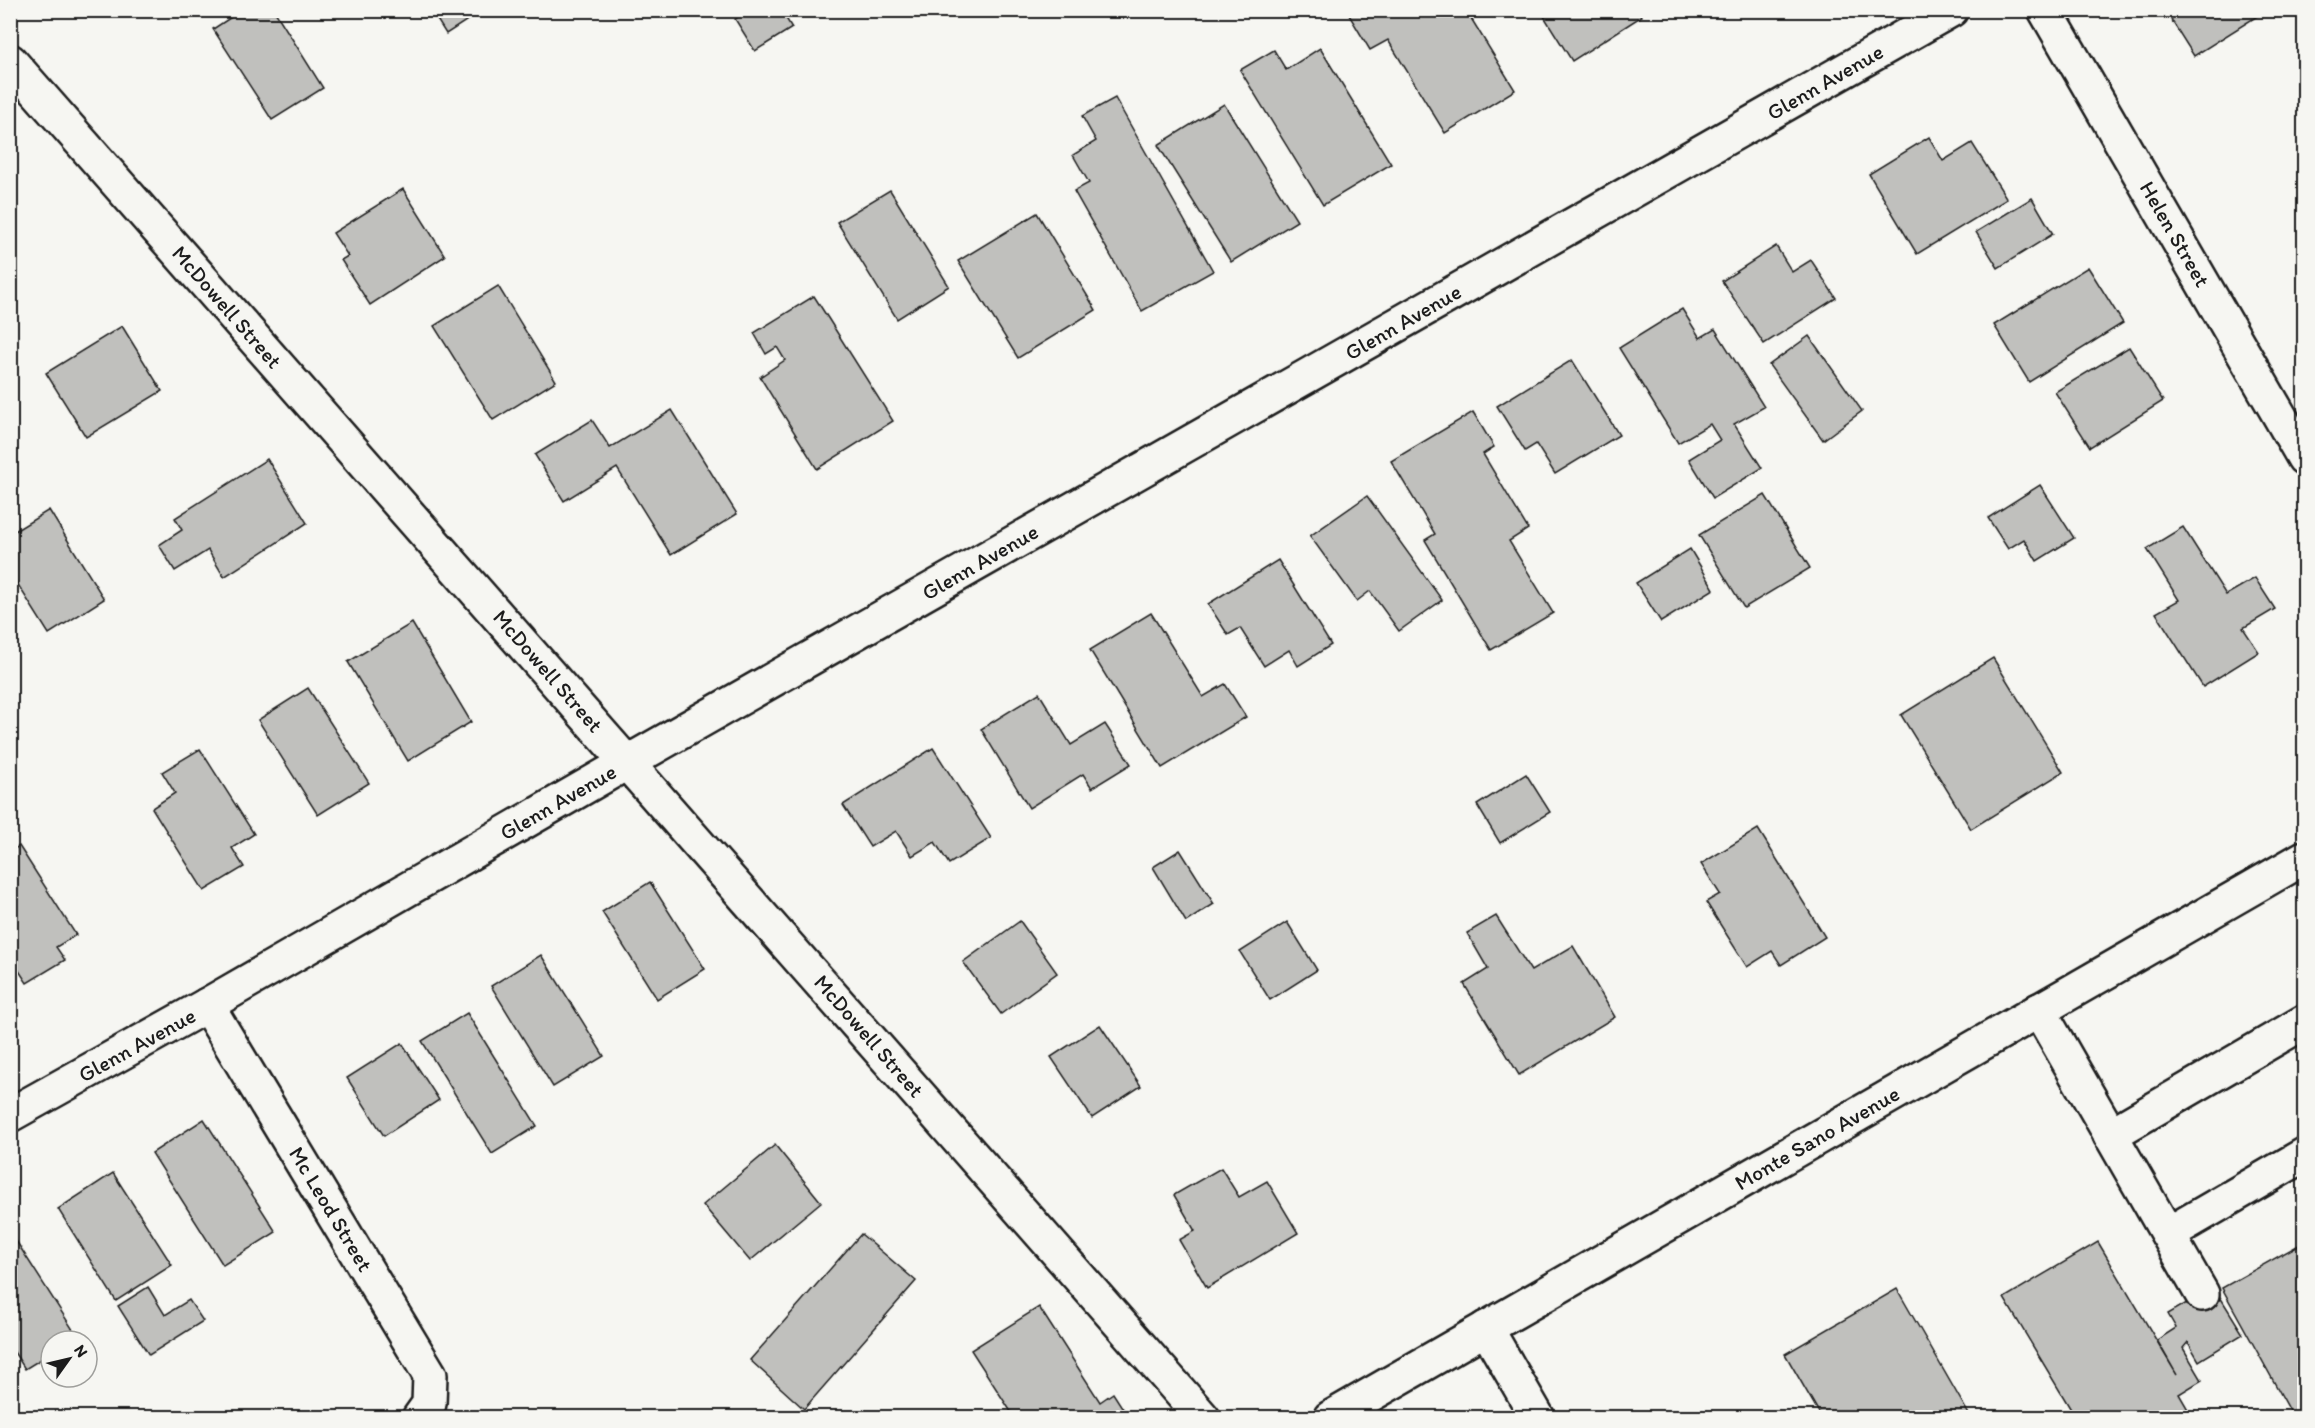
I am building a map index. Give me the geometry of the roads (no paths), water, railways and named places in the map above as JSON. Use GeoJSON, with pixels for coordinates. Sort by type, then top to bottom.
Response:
{"type":"FeatureCollection","features":[{"type":"Feature","properties":{"kind":"street","name":"Glenn Avenue"},"geometry":{"type":"LineString","coordinates":[[10,1115],[207,1005],[628,762],[1951,10]]}},
{"type":"Feature","properties":{"kind":"street","name":"Helen Street"},"geometry":{"type":"LineString","coordinates":[[2045,10],[2304,458]]}},
{"type":"Feature","properties":{"kind":"street","name":"McDowell Street"},"geometry":{"type":"LineString","coordinates":[[10,61],[1203,1418]]}},
{"type":"Feature","properties":{"kind":"street","name":"Monte Sano Avenue"},"geometry":{"type":"LineString","coordinates":[[1330,1418],[2304,858]]}},
{"type":"Feature","properties":{"kind":"street","name":"Mc Leod Street"},"geometry":{"type":"LineString","coordinates":[[207,1005],[430,1375],[429,1404],[419,1418]]}},
{"type":"Feature","properties":{"kind":"street"},"geometry":{"type":"LineString","coordinates":[[2039,1010],[2202,1294]]}},
{"type":"Feature","properties":{"kind":"street"},"geometry":{"type":"LineString","coordinates":[[2110,1136],[2304,1022]]}},
{"type":"Feature","properties":{"kind":"street"},"geometry":{"type":"LineString","coordinates":[[2168,1234],[2304,1155]]}},
{"type":"Feature","properties":{"kind":"street"},"geometry":{"type":"LineString","coordinates":[[1485,1328],[1538,1418]]}}]}
